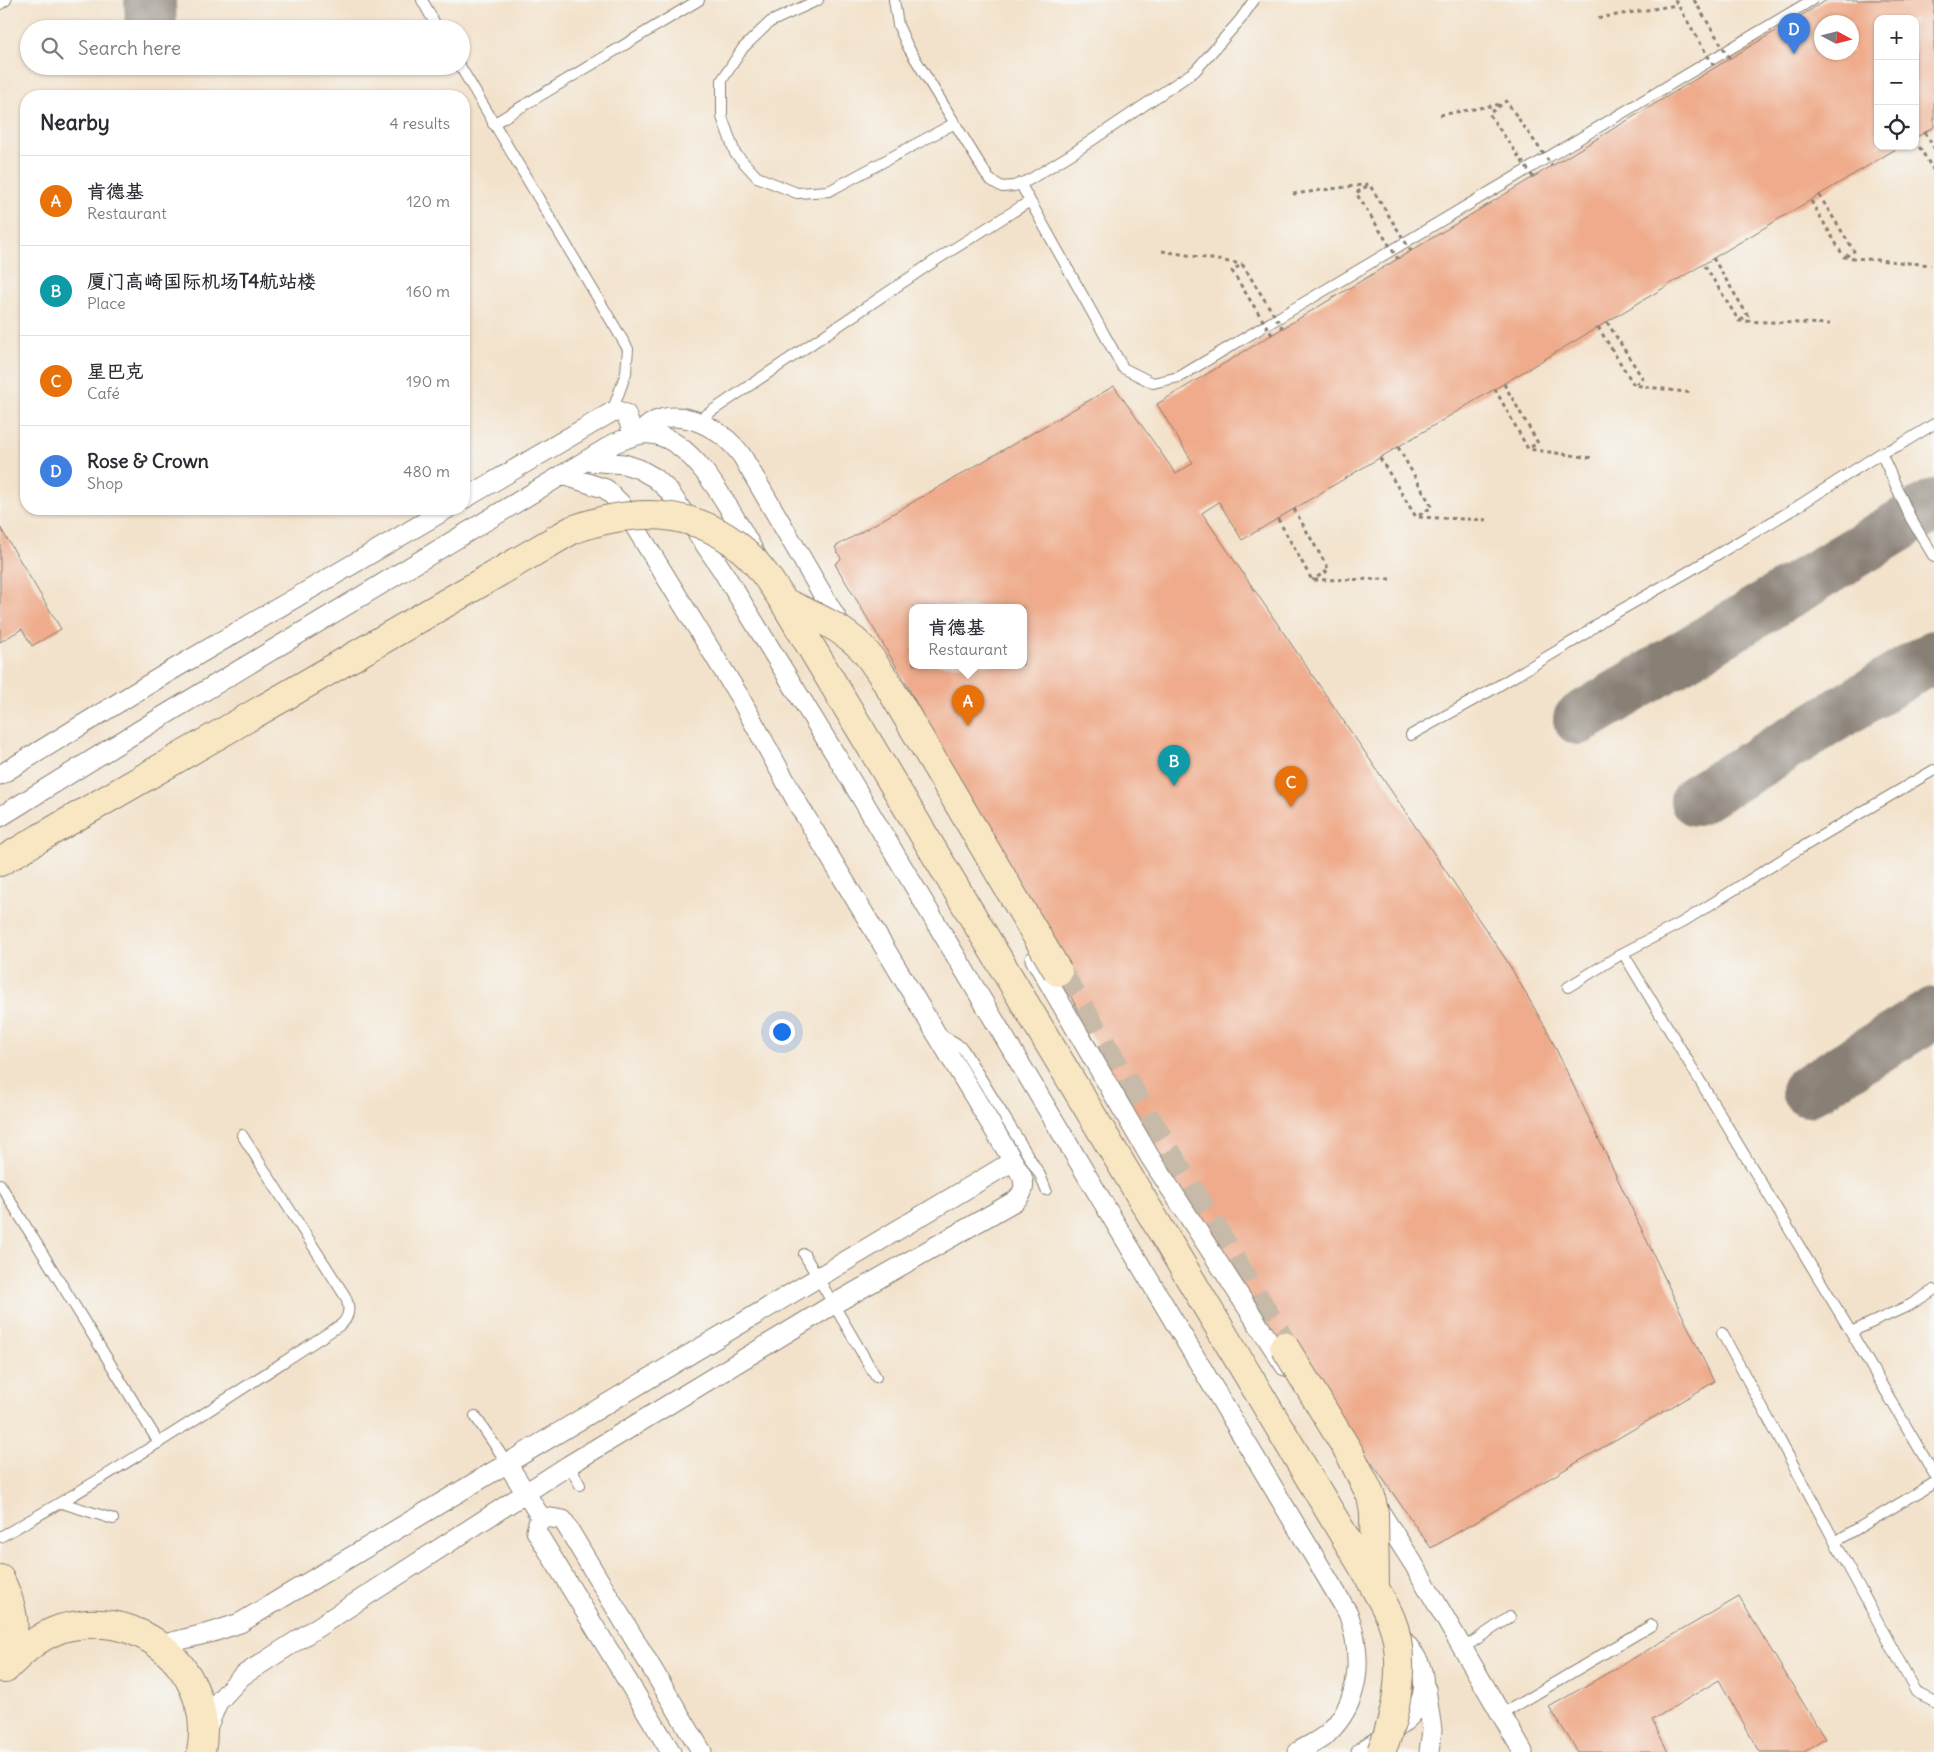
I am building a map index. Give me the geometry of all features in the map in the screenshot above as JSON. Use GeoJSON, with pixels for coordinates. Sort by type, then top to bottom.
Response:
{"type":"FeatureCollection","features":[{"type":"Feature","properties":{"kind":"street"},"geometry":{"type":"LineString","coordinates":[[470,495],[612,412],[618,411],[626,414],[636,435]]}},
{"type":"Feature","properties":{"kind":"street"},"geometry":{"type":"LineString","coordinates":[[636,435],[658,419],[676,417],[697,421],[724,435],[733,443],[742,456],[1150,1157],[1413,1563],[1523,1752]]}},
{"type":"Feature","properties":{"kind":"street"},"geometry":{"type":"LineString","coordinates":[[0,817],[145,727],[588,461],[614,443],[636,435],[649,433],[657,434],[679,445],[706,473],[717,490],[1343,1554],[1420,1663],[1425,1682],[1432,1730],[1429,1752]]}},
{"type":"Feature","properties":{"kind":"street"},"geometry":{"type":"LineString","coordinates":[[588,461],[624,464],[640,469],[655,478],[669,491],[722,570],[848,776],[1348,1613],[1355,1634],[1358,1655],[1351,1698],[1340,1720],[1326,1735],[1298,1752]]}},
{"type":"Feature","properties":{"kind":"street"},"geometry":{"type":"LineString","coordinates":[[202,1744],[218,1702],[242,1676],[569,1465],[834,1304],[1021,1196],[1024,1182],[1013,1161],[798,804],[725,672],[621,504],[606,489],[563,475]]}},
{"type":"Feature","properties":{"kind":"street"},"geometry":{"type":"LineString","coordinates":[[0,862],[572,530],[596,522],[640,514],[665,515],[689,520],[716,531],[743,550],[766,574],[784,602],[1392,1620],[1399,1652],[1397,1692],[1392,1722],[1381,1752]]}},
{"type":"Feature","properties":{"kind":"street"},"geometry":{"type":"LineString","coordinates":[[0,775],[175,668],[436,515]]}},
{"type":"Feature","properties":{"kind":"street"},"geometry":{"type":"LineString","coordinates":[[784,602],[822,620],[860,646],[884,678],[1058,972]]}},
{"type":"Feature","properties":{"kind":"street"},"geometry":{"type":"LineString","coordinates":[[160,1645],[213,1632],[240,1623],[1013,1161]]}},
{"type":"Feature","properties":{"kind":"street"},"geometry":{"type":"LineString","coordinates":[[1284,1346],[1350,1454],[1371,1496],[1374,1513],[1375,1589]]}},
{"type":"Feature","properties":{"kind":"street"},"geometry":{"type":"LineString","coordinates":[[507,1463],[540,1516],[536,1531],[670,1752]]}},
{"type":"Feature","properties":{"kind":"street"},"geometry":{"type":"LineString","coordinates":[[540,1516],[563,1520],[702,1752]]}},
{"type":"Feature","properties":{"kind":"street"},"geometry":{"type":"LineString","coordinates":[[0,1579],[13,1612],[13,1644],[2,1675]]}},
{"type":"Feature","properties":{"kind":"street"},"geometry":{"type":"LineString","coordinates":[[2,1675],[30,1644],[60,1628],[95,1623],[129,1629],[160,1645],[179,1663],[193,1685],[201,1710],[202,1744]]}},
{"type":"Feature","properties":{"kind":"street"},"geometry":{"type":"LineString","coordinates":[[1361,1752],[1410,1717],[1421,1705],[1425,1682]]}},
{"type":"Feature","properties":{"kind":"lane"},"geometry":{"type":"LineString","coordinates":[[0,4],[6,0]]}},
{"type":"Feature","properties":{"kind":"lane"},"geometry":{"type":"LineString","coordinates":[[422,0],[433,20]]}},
{"type":"Feature","properties":{"kind":"lane"},"geometry":{"type":"LineString","coordinates":[[493,124],[699,0]]}},
{"type":"Feature","properties":{"kind":"lane"},"geometry":{"type":"LineString","coordinates":[[818,0],[770,22],[743,48],[722,80],[722,117],[734,152],[757,177],[796,193],[830,191],[955,123]]}},
{"type":"Feature","properties":{"kind":"lane"},"geometry":{"type":"LineString","coordinates":[[894,0],[898,24],[908,47],[990,179],[1002,187],[1029,180],[1073,154],[1195,72],[1240,20],[1254,0]]}},
{"type":"Feature","properties":{"kind":"lane"},"geometry":{"type":"LineString","coordinates":[[1020,183],[1123,368],[1153,383],[1179,377],[1812,0]]}},
{"type":"Feature","properties":{"kind":"lane"},"geometry":{"type":"LineString","coordinates":[[465,75],[628,349],[626,373],[612,412]]}},
{"type":"Feature","properties":{"kind":"lane"},"geometry":{"type":"LineString","coordinates":[[697,421],[936,260],[1030,201]]}},
{"type":"Feature","properties":{"kind":"lane"},"geometry":{"type":"LineString","coordinates":[[1411,735],[1488,692],[1582,636],[1603,620],[1792,510],[1881,453],[1898,446],[1934,424]]}},
{"type":"Feature","properties":{"kind":"lane"},"geometry":{"type":"LineString","coordinates":[[1881,453],[1911,519],[1934,557]]}},
{"type":"Feature","properties":{"kind":"lane"},"geometry":{"type":"LineString","coordinates":[[1568,987],[1623,953],[1681,923],[1799,849],[1934,770]]}},
{"type":"Feature","properties":{"kind":"lane"},"geometry":{"type":"LineString","coordinates":[[1623,953],[1851,1332],[1934,1474]]}},
{"type":"Feature","properties":{"kind":"lane"},"geometry":{"type":"LineString","coordinates":[[937,1032],[964,1049],[1040,1176],[1046,1190]]}},
{"type":"Feature","properties":{"kind":"lane"},"geometry":{"type":"LineString","coordinates":[[0,1537],[62,1503],[342,1324],[349,1312],[345,1296],[242,1135]]}},
{"type":"Feature","properties":{"kind":"lane"},"geometry":{"type":"LineString","coordinates":[[0,1184],[159,1442]]}},
{"type":"Feature","properties":{"kind":"lane"},"geometry":{"type":"LineString","coordinates":[[804,1254],[876,1378]]}},
{"type":"Feature","properties":{"kind":"lane"},"geometry":{"type":"LineString","coordinates":[[1851,1332],[1910,1305],[1934,1290]]}},
{"type":"Feature","properties":{"kind":"lane"},"geometry":{"type":"LineString","coordinates":[[1722,1333],[1916,1692],[1934,1701]]}},
{"type":"Feature","properties":{"kind":"lane"},"geometry":{"type":"LineString","coordinates":[[476,1416],[507,1463]]}},
{"type":"Feature","properties":{"kind":"lane"},"geometry":{"type":"LineString","coordinates":[[569,1465],[580,1485]]}},
{"type":"Feature","properties":{"kind":"lane"},"geometry":{"type":"LineString","coordinates":[[1835,1542],[1934,1483]]}},
{"type":"Feature","properties":{"kind":"lane"},"geometry":{"type":"LineString","coordinates":[[62,1503],[113,1519]]}},
{"type":"Feature","properties":{"kind":"lane"},"geometry":{"type":"LineString","coordinates":[[1462,1649],[1510,1617]]}},
{"type":"Feature","properties":{"kind":"lane"},"geometry":{"type":"LineString","coordinates":[[1502,1714],[1652,1625]]}},
{"type":"Feature","properties":{"kind":"path"},"geometry":{"type":"LineString","coordinates":[[1674,0],[1715,68]]}},
{"type":"Feature","properties":{"kind":"path"},"geometry":{"type":"LineString","coordinates":[[1694,0],[1730,59]]}},
{"type":"Feature","properties":{"kind":"path"},"geometry":{"type":"LineString","coordinates":[[1598,18],[1677,5]]}},
{"type":"Feature","properties":{"kind":"path"},"geometry":{"type":"LineString","coordinates":[[1533,177],[1488,114],[1506,101],[1552,166]]}},
{"type":"Feature","properties":{"kind":"path"},"geometry":{"type":"LineString","coordinates":[[1440,115],[1502,104]]}},
{"type":"Feature","properties":{"kind":"path"},"geometry":{"type":"LineString","coordinates":[[1925,132],[1934,148]]}},
{"type":"Feature","properties":{"kind":"path"},"geometry":{"type":"LineString","coordinates":[[1919,147],[1934,171]]}},
{"type":"Feature","properties":{"kind":"path"},"geometry":{"type":"LineString","coordinates":[[1293,194],[1369,184]]}},
{"type":"Feature","properties":{"kind":"path"},"geometry":{"type":"LineString","coordinates":[[1369,184],[1412,251]]}},
{"type":"Feature","properties":{"kind":"path"},"geometry":{"type":"LineString","coordinates":[[1369,184],[1356,193],[1398,259]]}},
{"type":"Feature","properties":{"kind":"path"},"geometry":{"type":"LineString","coordinates":[[1819,195],[1854,251],[1844,257]]}},
{"type":"Feature","properties":{"kind":"path"},"geometry":{"type":"LineString","coordinates":[[1810,201],[1844,257]]}},
{"type":"Feature","properties":{"kind":"path"},"geometry":{"type":"LineString","coordinates":[[1162,251],[1242,264],[1283,329]]}},
{"type":"Feature","properties":{"kind":"path"},"geometry":{"type":"LineString","coordinates":[[1844,257],[1931,265]]}},
{"type":"Feature","properties":{"kind":"path"},"geometry":{"type":"LineString","coordinates":[[1713,258],[1748,316],[1739,321]]}},
{"type":"Feature","properties":{"kind":"path"},"geometry":{"type":"LineString","coordinates":[[1242,264],[1232,271],[1272,335]]}},
{"type":"Feature","properties":{"kind":"path"},"geometry":{"type":"LineString","coordinates":[[1705,266],[1739,321]]}},
{"type":"Feature","properties":{"kind":"path"},"geometry":{"type":"LineString","coordinates":[[1739,321],[1830,324]]}},
{"type":"Feature","properties":{"kind":"path"},"geometry":{"type":"LineString","coordinates":[[1607,322],[1643,379],[1634,385]]}},
{"type":"Feature","properties":{"kind":"path"},"geometry":{"type":"LineString","coordinates":[[1598,327],[1634,385]]}},
{"type":"Feature","properties":{"kind":"path"},"geometry":{"type":"LineString","coordinates":[[1504,384],[1538,442],[1528,449]]}},
{"type":"Feature","properties":{"kind":"path"},"geometry":{"type":"LineString","coordinates":[[1634,385],[1692,393]]}},
{"type":"Feature","properties":{"kind":"path"},"geometry":{"type":"LineString","coordinates":[[1494,389],[1528,449]]}},
{"type":"Feature","properties":{"kind":"path"},"geometry":{"type":"LineString","coordinates":[[1398,447],[1432,507],[1416,517]]}},
{"type":"Feature","properties":{"kind":"path"},"geometry":{"type":"LineString","coordinates":[[1528,449],[1592,458]]}},
{"type":"Feature","properties":{"kind":"path"},"geometry":{"type":"LineString","coordinates":[[1380,458],[1416,517]]}},
{"type":"Feature","properties":{"kind":"path"},"geometry":{"type":"LineString","coordinates":[[1294,509],[1329,570],[1312,580]]}},
{"type":"Feature","properties":{"kind":"path"},"geometry":{"type":"LineString","coordinates":[[1416,517],[1490,520]]}},
{"type":"Feature","properties":{"kind":"path"},"geometry":{"type":"LineString","coordinates":[[1278,519],[1312,580]]}},
{"type":"Feature","properties":{"kind":"path"},"geometry":{"type":"LineString","coordinates":[[1312,580],[1390,579]]}},
{"type":"Feature","properties":{"kind":"building"},"geometry":{"type":"Polygon","coordinates":[[[1827,0],[1934,0],[1934,127],[1919,136],[1919,15],[1874,15],[1874,150],[1894,150],[1242,540],[1219,502],[1202,513],[1507,961],[1548,1032],[1714,1382],[1431,1548],[1351,1433],[1261,1316],[1204,1231],[1108,1067],[902,676],[835,564],[841,559],[835,547],[1114,386],[1176,474],[1193,463],[1157,404],[1827,0]]]}},
{"type":"Feature","properties":{"kind":"building"},"geometry":{"type":"Polygon","coordinates":[[[0,527],[61,629],[32,646],[22,629],[0,642],[0,527]]]}},
{"type":"Feature","properties":{"kind":"building"},"geometry":{"type":"Polygon","coordinates":[[[1739,1597],[1825,1739],[1804,1752],[1760,1752],[1719,1680],[1652,1720],[1668,1752],[1578,1752],[1549,1707],[1739,1597]]]}},
{"type":"Feature","properties":{"kind":"taxiway"},"geometry":{"type":"LineString","coordinates":[[150,0],[151,20]]}},
{"type":"Feature","properties":{"kind":"taxiway"},"geometry":{"type":"LineString","coordinates":[[1579,719],[1934,505]]}},
{"type":"Feature","properties":{"kind":"taxiway"},"geometry":{"type":"LineString","coordinates":[[1696,800],[1934,656]]}},
{"type":"Feature","properties":{"kind":"taxiway"},"geometry":{"type":"LineString","coordinates":[[1807,1091],[1934,1013]]}},
{"type":"Feature","properties":{"kind":"tunnel"},"geometry":{"type":"LineString","coordinates":[[1058,972],[1284,1346]]}},
{"type":"Feature","properties":{"kind":"place","name":"Rose & Crown"},"geometry":{"type":"Point","coordinates":[1794,54]}},
{"type":"Feature","properties":{"kind":"place","name":"肯德基"},"geometry":{"type":"Point","coordinates":[968,726]}},
{"type":"Feature","properties":{"kind":"place","name":"厦门高崎国际机场T4航站楼"},"geometry":{"type":"Point","coordinates":[1174,786]}},
{"type":"Feature","properties":{"kind":"place","name":"星巴克"},"geometry":{"type":"Point","coordinates":[1291,807]}}]}
